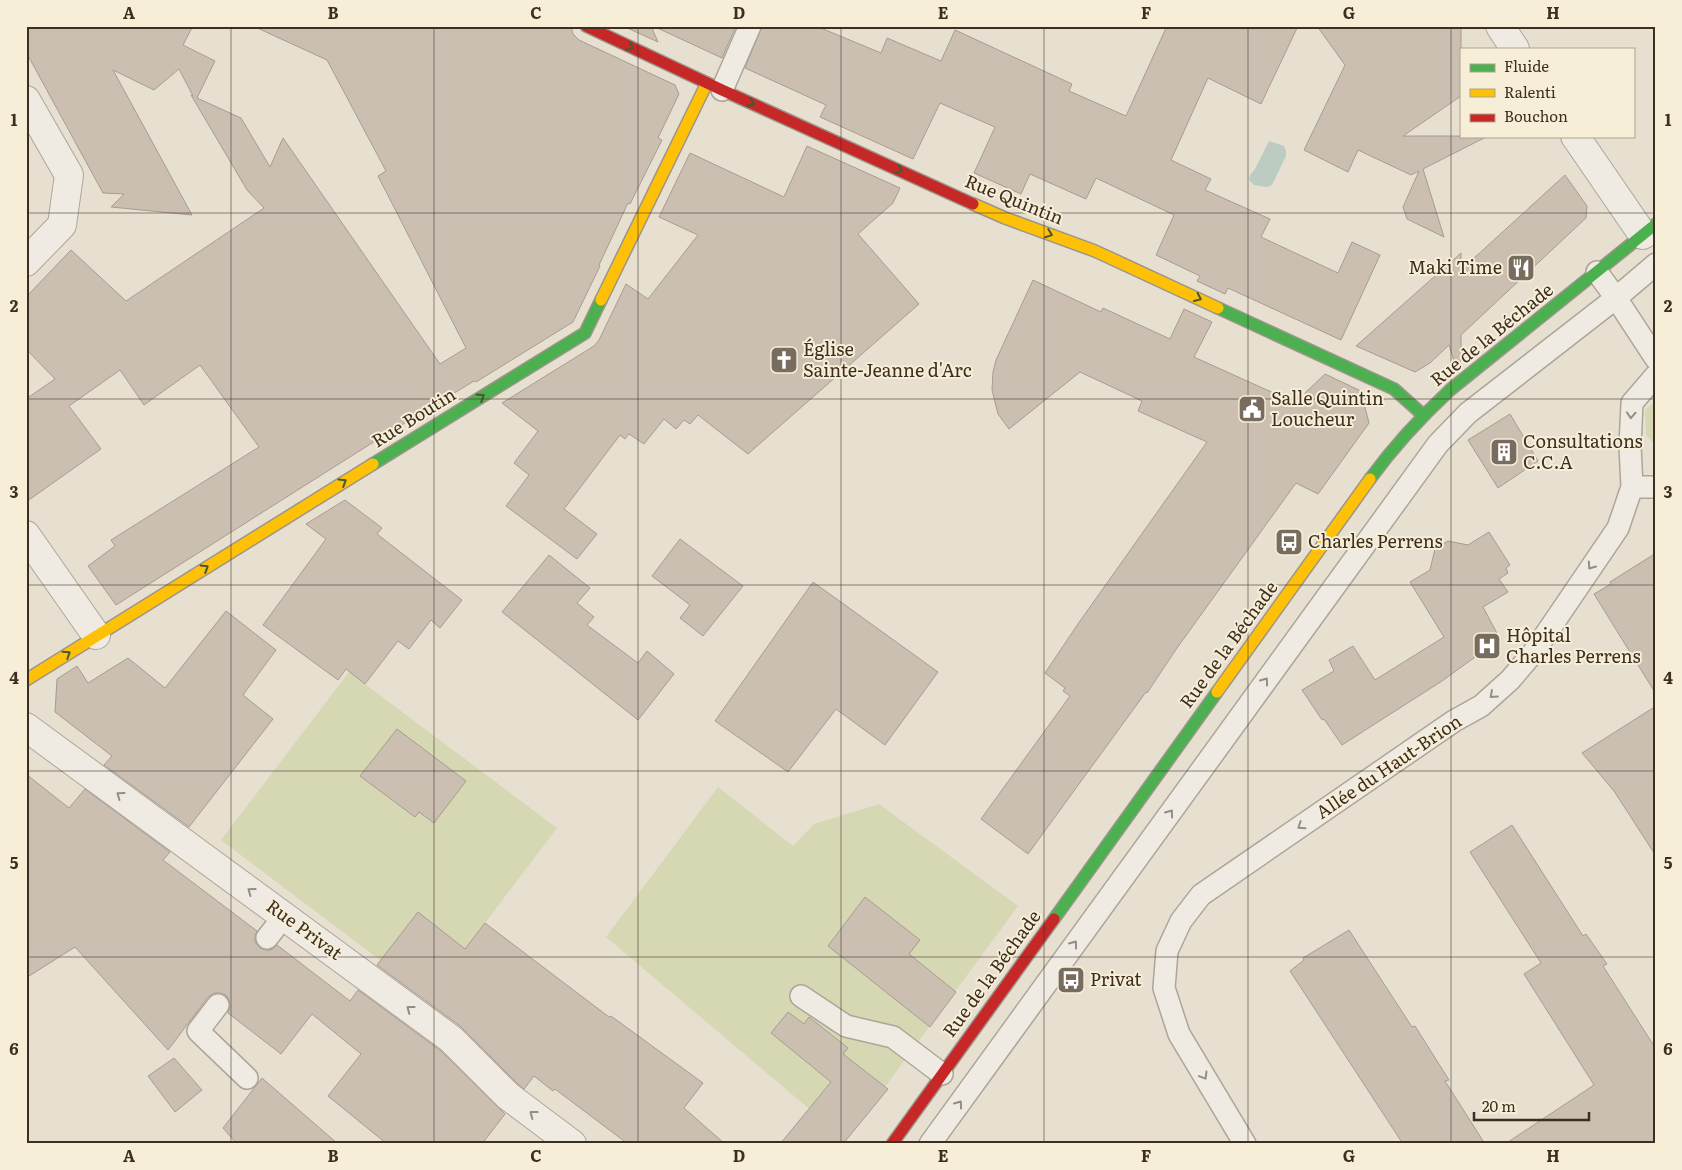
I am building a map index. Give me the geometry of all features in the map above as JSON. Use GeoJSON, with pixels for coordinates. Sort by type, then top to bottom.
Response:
{"type":"FeatureCollection","features":[{"type":"Feature","properties":{"kind":"street","name":"Rue Quintin"},"geometry":{"type":"LineString","coordinates":[[586,26],[1005,218],[1095,251],[1376,380],[1394,389],[1423,415]]}},
{"type":"Feature","properties":{"kind":"street"},"geometry":{"type":"LineString","coordinates":[[1500,26],[1514,48]]}},
{"type":"Feature","properties":{"kind":"street","name":"Rue Boutin"},"geometry":{"type":"LineString","coordinates":[[26,680],[585,333],[715,86]]}},
{"type":"Feature","properties":{"kind":"street"},"geometry":{"type":"LineString","coordinates":[[26,100],[69,175],[62,225],[26,262]]}},
{"type":"Feature","properties":{"kind":"street"},"geometry":{"type":"LineString","coordinates":[[1577,138],[1649,230]]}},
{"type":"Feature","properties":{"kind":"street","name":"Rue de la Béchade"},"geometry":{"type":"LineString","coordinates":[[892,1144],[1390,452],[1423,415],[1450,390],[1649,230]]}},
{"type":"Feature","properties":{"kind":"street"},"geometry":{"type":"LineString","coordinates":[[26,535],[96,635]]}},
{"type":"Feature","properties":{"kind":"street","name":"Rue Privat"},"geometry":{"type":"LineString","coordinates":[[26,727],[285,915],[451,1039],[508,1096],[572,1144]]}},
{"type":"Feature","properties":{"kind":"lane"},"geometry":{"type":"LineString","coordinates":[[715,86],[750,26]]}},
{"type":"Feature","properties":{"kind":"lane"},"geometry":{"type":"LineString","coordinates":[[930,1144],[1438,444],[1468,413],[1616,298],[1656,264]]}},
{"type":"Feature","properties":{"kind":"lane"},"geometry":{"type":"LineString","coordinates":[[1597,272],[1656,359]]}},
{"type":"Feature","properties":{"kind":"lane","name":"Allée du Haut-Brion"},"geometry":{"type":"LineString","coordinates":[[1245,1144],[1179,1034],[1164,988],[1168,951],[1181,921],[1201,895],[1454,722],[1481,706],[1510,680],[1533,652],[1618,528],[1632,487],[1630,446],[1632,403],[1656,375]]}},
{"type":"Feature","properties":{"kind":"lane"},"geometry":{"type":"LineString","coordinates":[[1632,487],[1656,487]]}},
{"type":"Feature","properties":{"kind":"lane"},"geometry":{"type":"LineString","coordinates":[[268,938],[285,915]]}},
{"type":"Feature","properties":{"kind":"lane"},"geometry":{"type":"LineString","coordinates":[[802,996],[846,1026],[893,1037],[942,1074]]}},
{"type":"Feature","properties":{"kind":"lane"},"geometry":{"type":"LineString","coordinates":[[218,1006],[198,1031],[247,1078]]}},
{"type":"Feature","properties":{"kind":"green space"},"geometry":{"type":"Polygon","coordinates":[[[1656,400],[1656,446],[1646,435],[1645,410],[1656,400]]]}},
{"type":"Feature","properties":{"kind":"green space"},"geometry":{"type":"Polygon","coordinates":[[[349,672],[557,828],[429,997],[221,840],[349,672]]]}},
{"type":"Feature","properties":{"kind":"green space"},"geometry":{"type":"Polygon","coordinates":[[[718,787],[793,846],[814,824],[879,804],[1018,906],[846,1140],[606,937],[718,787]]]}},
{"type":"Feature","properties":{"kind":"shaded area"},"geometry":{"type":"Polygon","coordinates":[[[1269,141],[1284,146],[1286,156],[1272,185],[1267,187],[1254,185],[1249,180],[1250,175],[1269,141]]]}},
{"type":"Feature","properties":{"kind":"building"},"geometry":{"type":"Polygon","coordinates":[[[26,26],[193,26],[183,45],[215,61],[197,98],[241,118],[270,167],[283,138],[440,364],[466,348],[378,176],[386,171],[327,60],[253,26],[571,26],[573,34],[579,40],[675,85],[679,94],[658,138],[662,140],[630,204],[628,203],[573,322],[372,443],[116,605],[88,566],[115,546],[111,540],[259,447],[200,365],[144,405],[120,370],[69,406],[101,449],[26,502],[26,399],[55,379],[26,349],[26,297],[71,250],[126,301],[264,208],[247,190],[191,95],[193,96],[179,69],[154,90],[113,70],[192,215],[111,207],[124,194],[103,193],[26,52],[26,26]]]}},
{"type":"Feature","properties":{"kind":"building"},"geometry":{"type":"Polygon","coordinates":[[[623,26],[651,26],[658,42],[623,26]]]}},
{"type":"Feature","properties":{"kind":"building"},"geometry":{"type":"Polygon","coordinates":[[[653,26],[736,26],[722,58],[653,26]]]}},
{"type":"Feature","properties":{"kind":"building"},"geometry":{"type":"Polygon","coordinates":[[[762,26],[816,26],[881,53],[887,38],[941,61],[955,30],[1072,84],[1069,91],[1126,116],[1167,26],[1298,26],[1261,104],[1208,78],[1171,160],[1211,179],[1205,190],[1270,219],[1261,237],[1338,273],[1352,242],[1380,255],[1341,340],[1228,288],[1225,294],[1197,281],[1200,276],[1156,255],[1174,215],[1096,178],[1086,199],[1030,174],[1021,194],[974,173],[995,127],[940,103],[913,159],[820,117],[826,105],[745,68],[762,26]]]}},
{"type":"Feature","properties":{"kind":"building"},"geometry":{"type":"Polygon","coordinates":[[[1317,26],[1461,26],[1460,97],[1403,136],[1484,138],[1423,169],[1444,237],[1407,219],[1403,207],[1419,171],[1411,175],[1358,150],[1348,172],[1304,150],[1345,65],[1317,26]]]}},
{"type":"Feature","properties":{"kind":"building"},"geometry":{"type":"Polygon","coordinates":[[[807,146],[900,188],[893,203],[858,234],[919,304],[748,454],[698,415],[690,424],[684,420],[676,429],[664,419],[644,444],[629,434],[625,439],[620,435],[564,509],[597,534],[577,559],[506,506],[529,475],[514,463],[538,431],[502,403],[594,346],[599,340],[626,284],[648,299],[698,235],[659,217],[690,153],[784,197],[807,146]]]}},
{"type":"Feature","properties":{"kind":"building"},"geometry":{"type":"Polygon","coordinates":[[[1565,175],[1587,206],[1586,218],[1461,335],[1461,361],[1455,364],[1449,345],[1430,363],[1415,372],[1356,346],[1461,253],[1461,270],[1565,175]]]}},
{"type":"Feature","properties":{"kind":"building"},"geometry":{"type":"Polygon","coordinates":[[[1033,280],[1101,312],[1103,308],[1170,339],[1184,309],[1212,322],[1194,357],[1300,405],[1306,392],[1325,374],[1361,391],[1369,423],[1318,494],[1296,483],[1177,648],[1147,693],[1028,854],[981,819],[1070,696],[1063,691],[1065,688],[1045,673],[1207,442],[1138,411],[1142,401],[1080,372],[1009,429],[998,414],[992,390],[993,372],[996,360],[1033,280]]]}},
{"type":"Feature","properties":{"kind":"building","name":"Consultations C.C.A"},"geometry":{"type":"Polygon","coordinates":[[[1510,414],[1538,461],[1498,488],[1468,440],[1510,414]]]}},
{"type":"Feature","properties":{"kind":"building"},"geometry":{"type":"Polygon","coordinates":[[[345,500],[382,528],[377,534],[462,600],[440,628],[431,620],[409,649],[398,641],[365,684],[346,669],[338,680],[263,625],[326,539],[306,524],[345,500]]]}},
{"type":"Feature","properties":{"kind":"building"},"geometry":{"type":"Polygon","coordinates":[[[1489,532],[1510,565],[1506,568],[1508,573],[1499,579],[1508,592],[1483,607],[1500,639],[1442,681],[1342,745],[1302,690],[1334,671],[1329,660],[1353,646],[1375,680],[1444,637],[1410,582],[1430,570],[1435,549],[1448,541],[1468,545],[1489,532]]]}},
{"type":"Feature","properties":{"kind":"building"},"geometry":{"type":"Polygon","coordinates":[[[680,539],[743,586],[703,636],[680,618],[690,605],[652,576],[680,539]]]}},
{"type":"Feature","properties":{"kind":"building"},"geometry":{"type":"Polygon","coordinates":[[[1656,553],[1656,694],[1594,594],[1656,553]]]}},
{"type":"Feature","properties":{"kind":"building"},"geometry":{"type":"Polygon","coordinates":[[[549,555],[590,588],[577,603],[594,617],[587,625],[638,663],[647,651],[674,674],[638,720],[502,612],[549,555]]]}},
{"type":"Feature","properties":{"kind":"building"},"geometry":{"type":"Polygon","coordinates":[[[813,582],[938,672],[885,745],[836,709],[788,772],[715,721],[813,582]]]}},
{"type":"Feature","properties":{"kind":"building"},"geometry":{"type":"Polygon","coordinates":[[[226,611],[276,650],[243,695],[273,719],[189,827],[104,765],[112,756],[55,712],[57,679],[77,666],[88,683],[128,658],[165,688],[226,611]]]}},
{"type":"Feature","properties":{"kind":"building"},"geometry":{"type":"Polygon","coordinates":[[[1656,706],[1656,856],[1614,791],[1582,753],[1656,706]]]}},
{"type":"Feature","properties":{"kind":"building"},"geometry":{"type":"Polygon","coordinates":[[[397,729],[466,781],[434,823],[419,812],[415,817],[360,776],[397,729]]]}},
{"type":"Feature","properties":{"kind":"building"},"geometry":{"type":"Polygon","coordinates":[[[26,774],[69,808],[85,789],[170,852],[163,860],[257,931],[255,942],[260,948],[271,950],[277,945],[350,1001],[358,990],[441,1051],[505,1114],[482,1144],[387,1144],[328,1096],[361,1054],[312,1014],[281,1054],[228,1013],[230,1006],[226,995],[214,993],[208,997],[168,1050],[75,947],[26,978],[26,774]]]}},
{"type":"Feature","properties":{"kind":"building"},"geometry":{"type":"Polygon","coordinates":[[[1512,825],[1583,936],[1586,934],[1607,964],[1603,966],[1656,1049],[1656,1144],[1505,1144],[1594,1085],[1524,974],[1541,963],[1470,852],[1512,825]]]}},
{"type":"Feature","properties":{"kind":"building"},"geometry":{"type":"Polygon","coordinates":[[[865,897],[920,940],[909,954],[956,992],[930,1027],[828,946],[865,897]]]}},
{"type":"Feature","properties":{"kind":"building"},"geometry":{"type":"Polygon","coordinates":[[[418,912],[465,949],[485,923],[609,1017],[611,1016],[703,1083],[684,1108],[725,1144],[628,1144],[555,1089],[553,1091],[534,1076],[524,1089],[460,1026],[377,965],[418,912]]]}},
{"type":"Feature","properties":{"kind":"building"},"geometry":{"type":"Polygon","coordinates":[[[1349,930],[1412,1027],[1415,1026],[1449,1080],[1445,1081],[1485,1144],[1403,1144],[1290,971],[1304,960],[1303,958],[1349,930]]]}},
{"type":"Feature","properties":{"kind":"building"},"geometry":{"type":"Polygon","coordinates":[[[788,1012],[804,1024],[809,1017],[848,1048],[843,1054],[888,1089],[843,1144],[780,1144],[831,1082],[771,1033],[788,1012]]]}},
{"type":"Feature","properties":{"kind":"building"},"geometry":{"type":"Polygon","coordinates":[[[174,1058],[202,1090],[175,1112],[148,1076],[174,1058]]]}},
{"type":"Feature","properties":{"kind":"building"},"geometry":{"type":"Polygon","coordinates":[[[262,1078],[338,1144],[237,1144],[223,1128],[262,1078]]]}},
{"type":"Feature","properties":{"kind":"traffic: fast"},"geometry":{"type":"LineString","coordinates":[[1370,479],[1388,455],[1450,390],[1656,224]]}},
{"type":"Feature","properties":{"kind":"traffic: fast"},"geometry":{"type":"LineString","coordinates":[[373,464],[585,333],[601,300]]}},
{"type":"Feature","properties":{"kind":"traffic: fast"},"geometry":{"type":"LineString","coordinates":[[1218,308],[1394,389],[1423,415]]}},
{"type":"Feature","properties":{"kind":"traffic: fast"},"geometry":{"type":"LineString","coordinates":[[1054,919],[1217,692]]}},
{"type":"Feature","properties":{"kind":"traffic: slow"},"geometry":{"type":"LineString","coordinates":[[601,300],[707,83]]}},
{"type":"Feature","properties":{"kind":"traffic: slow"},"geometry":{"type":"LineString","coordinates":[[973,204],[1005,218],[1095,251],[1218,308]]}},
{"type":"Feature","properties":{"kind":"traffic: slow"},"geometry":{"type":"LineString","coordinates":[[26,680],[373,464]]}},
{"type":"Feature","properties":{"kind":"traffic: slow"},"geometry":{"type":"LineString","coordinates":[[1217,692],[1370,479]]}},
{"type":"Feature","properties":{"kind":"traffic: jam"},"geometry":{"type":"LineString","coordinates":[[586,26],[973,204]]}},
{"type":"Feature","properties":{"kind":"traffic: jam"},"geometry":{"type":"LineString","coordinates":[[892,1144],[1054,919]]}},
{"type":"Feature","properties":{"kind":"place","name":"Maki Time"},"geometry":{"type":"Point","coordinates":[1521,268]}},
{"type":"Feature","properties":{"kind":"place","name":"Église Sainte-Jeanne d'Arc"},"geometry":{"type":"Point","coordinates":[784,360]}},
{"type":"Feature","properties":{"kind":"place","name":"Salle Quintin Loucheur"},"geometry":{"type":"Point","coordinates":[1252,409]}},
{"type":"Feature","properties":{"kind":"place","name":"Consultations C.C.A"},"geometry":{"type":"Point","coordinates":[1504,452]}},
{"type":"Feature","properties":{"kind":"place","name":"Charles Perrens"},"geometry":{"type":"Point","coordinates":[1289,542]}},
{"type":"Feature","properties":{"kind":"place","name":"Hôpital Charles Perrens"},"geometry":{"type":"Point","coordinates":[1487,646]}},
{"type":"Feature","properties":{"kind":"place","name":"Privat"},"geometry":{"type":"Point","coordinates":[1071,980]}}]}
